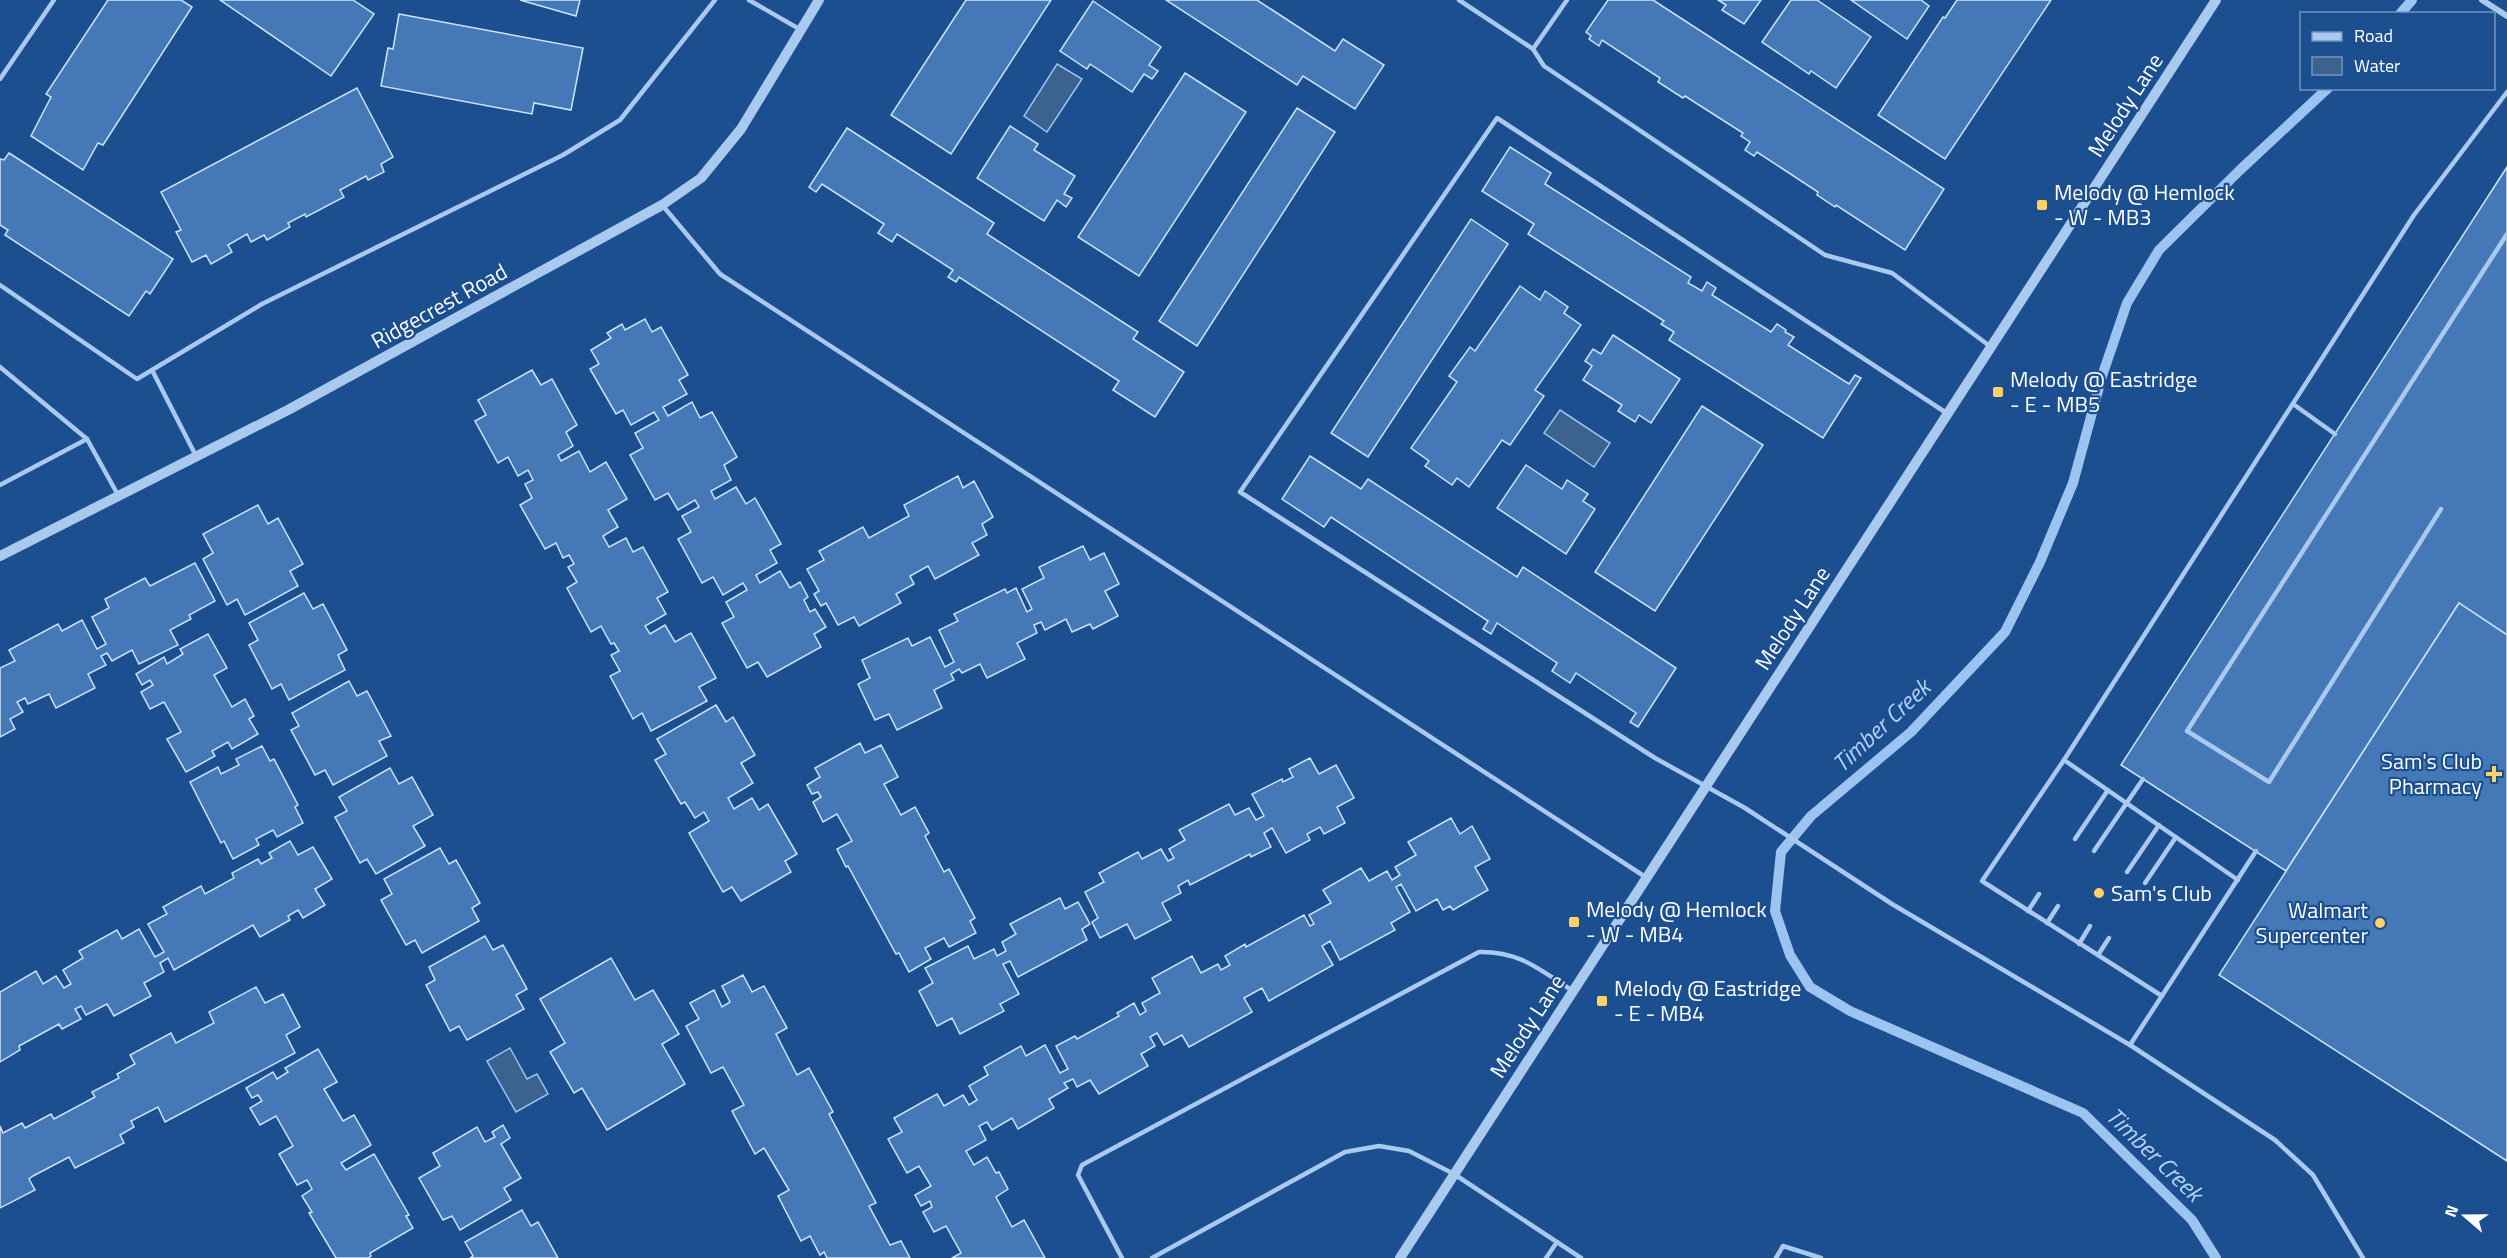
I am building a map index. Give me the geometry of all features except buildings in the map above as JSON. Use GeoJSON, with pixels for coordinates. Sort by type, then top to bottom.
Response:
{"type":"FeatureCollection","features":[{"type":"Feature","properties":{"kind":"street","name":"Ridgecrest Road"},"geometry":{"type":"LineString","coordinates":[[0,556],[288,410],[662,205],[701,178],[741,129],[819,0]]}},
{"type":"Feature","properties":{"kind":"street","name":"Melody Lane"},"geometry":{"type":"LineString","coordinates":[[1400,1258],[2216,0]]}},
{"type":"Feature","properties":{"kind":"street"},"geometry":{"type":"LineString","coordinates":[[2482,0],[2507,16]]}},
{"type":"Feature","properties":{"kind":"lane"},"geometry":{"type":"LineString","coordinates":[[0,79],[54,0]]}},
{"type":"Feature","properties":{"kind":"lane"},"geometry":{"type":"LineString","coordinates":[[0,285],[137,378],[262,304],[563,155],[620,120],[715,0]]}},
{"type":"Feature","properties":{"kind":"lane"},"geometry":{"type":"LineString","coordinates":[[749,0],[802,30]]}},
{"type":"Feature","properties":{"kind":"lane"},"geometry":{"type":"LineString","coordinates":[[1459,0],[1533,49],[1544,66],[1825,255],[1892,273],[1991,347]]}},
{"type":"Feature","properties":{"kind":"lane"},"geometry":{"type":"LineString","coordinates":[[1533,49],[1567,0]]}},
{"type":"Feature","properties":{"kind":"lane"},"geometry":{"type":"LineString","coordinates":[[2162,996],[1982,881],[2064,760],[2415,215],[2506,95]]}},
{"type":"Feature","properties":{"kind":"lane"},"geometry":{"type":"LineString","coordinates":[[1948,414],[1497,118],[1240,492],[1655,758],[1760,818],[1892,904],[2130,1045],[2275,1140],[2313,1175],[2363,1258]]}},
{"type":"Feature","properties":{"kind":"lane"},"geometry":{"type":"LineString","coordinates":[[662,205],[720,274],[1647,878]]}},
{"type":"Feature","properties":{"kind":"lane"},"geometry":{"type":"LineString","coordinates":[[2441,509],[2269,782],[2187,731],[2507,234]]}},
{"type":"Feature","properties":{"kind":"lane"},"geometry":{"type":"LineString","coordinates":[[0,367],[87,439],[118,495]]}},
{"type":"Feature","properties":{"kind":"lane"},"geometry":{"type":"LineString","coordinates":[[152,370],[196,456]]}},
{"type":"Feature","properties":{"kind":"lane"},"geometry":{"type":"LineString","coordinates":[[2293,404],[2335,434]]}},
{"type":"Feature","properties":{"kind":"lane"},"geometry":{"type":"LineString","coordinates":[[0,485],[87,439]]}},
{"type":"Feature","properties":{"kind":"lane"},"geometry":{"type":"LineString","coordinates":[[2064,760],[2238,880]]}},
{"type":"Feature","properties":{"kind":"lane"},"geometry":{"type":"LineString","coordinates":[[2094,851],[2143,779]]}},
{"type":"Feature","properties":{"kind":"lane"},"geometry":{"type":"LineString","coordinates":[[2075,839],[2108,790]]}},
{"type":"Feature","properties":{"kind":"lane"},"geometry":{"type":"LineString","coordinates":[[2127,872],[2159,825]]}},
{"type":"Feature","properties":{"kind":"lane"},"geometry":{"type":"LineString","coordinates":[[2145,883],[2176,837]]}},
{"type":"Feature","properties":{"kind":"lane"},"geometry":{"type":"LineString","coordinates":[[2130,1045],[2256,851]]}},
{"type":"Feature","properties":{"kind":"lane"},"geometry":{"type":"LineString","coordinates":[[2028,911],[2039,894]]}},
{"type":"Feature","properties":{"kind":"lane"},"geometry":{"type":"LineString","coordinates":[[2047,923],[2058,906]]}},
{"type":"Feature","properties":{"kind":"lane"},"geometry":{"type":"LineString","coordinates":[[2079,944],[2091,926]]}},
{"type":"Feature","properties":{"kind":"lane"},"geometry":{"type":"LineString","coordinates":[[2098,955],[2109,938]]}},
{"type":"Feature","properties":{"kind":"lane"},"geometry":{"type":"LineString","coordinates":[[1122,1258],[1078,1175],[1082,1165],[1479,952],[1500,952],[1518,956],[1573,991]]}},
{"type":"Feature","properties":{"kind":"lane"},"geometry":{"type":"LineString","coordinates":[[1152,1258],[1345,1152],[1379,1146],[1409,1151],[1454,1174],[1581,1258]]}},
{"type":"Feature","properties":{"kind":"lane"},"geometry":{"type":"LineString","coordinates":[[1546,1258],[1557,1242]]}},
{"type":"Feature","properties":{"kind":"lane"},"geometry":{"type":"LineString","coordinates":[[1776,1258],[1784,1246],[1821,1258]]}},
{"type":"Feature","properties":{"kind":"water"},"geometry":{"type":"Polygon","coordinates":[[[1057,64],[1082,79],[1047,132],[1024,116],[1057,64]]]}},
{"type":"Feature","properties":{"kind":"water"},"geometry":{"type":"Polygon","coordinates":[[[1560,410],[1610,443],[1594,467],[1544,433],[1560,410]]]}},
{"type":"Feature","properties":{"kind":"water"},"geometry":{"type":"Polygon","coordinates":[[[510,1048],[527,1079],[537,1074],[548,1094],[516,1112],[487,1061],[510,1048]]]}},
{"type":"Feature","properties":{"kind":"waterway","name":"Timber Creek"},"geometry":{"type":"LineString","coordinates":[[2402,12],[2412,0]]}},
{"type":"Feature","properties":{"kind":"waterway","name":"Timber Creek"},"geometry":{"type":"LineString","coordinates":[[2216,1258],[2192,1220],[2083,1113],[1850,1011],[1810,987],[1790,955],[1775,911],[1781,852],[1811,816],[1911,732],[2005,632],[2040,562],[2073,483],[2102,376],[2127,303],[2159,250],[2326,90]]}},
{"type":"Feature","properties":{"kind":"place","name":"Melody @ Hemlock - W - MB3"},"geometry":{"type":"Point","coordinates":[2042,205]}},
{"type":"Feature","properties":{"kind":"place","name":"Melody @ Eastridge - E - MB5"},"geometry":{"type":"Point","coordinates":[1998,392]}},
{"type":"Feature","properties":{"kind":"place","name":"Sam's Club Pharmacy"},"geometry":{"type":"Point","coordinates":[2494,774]}},
{"type":"Feature","properties":{"kind":"place","name":"Sam's Club"},"geometry":{"type":"Point","coordinates":[2099,893]}},
{"type":"Feature","properties":{"kind":"place","name":"Melody @ Hemlock - W - MB4"},"geometry":{"type":"Point","coordinates":[1574,922]}},
{"type":"Feature","properties":{"kind":"place","name":"Walmart Supercenter"},"geometry":{"type":"Point","coordinates":[2380,923]}},
{"type":"Feature","properties":{"kind":"place","name":"Melody @ Eastridge - E - MB4"},"geometry":{"type":"Point","coordinates":[1602,1001]}}]}
